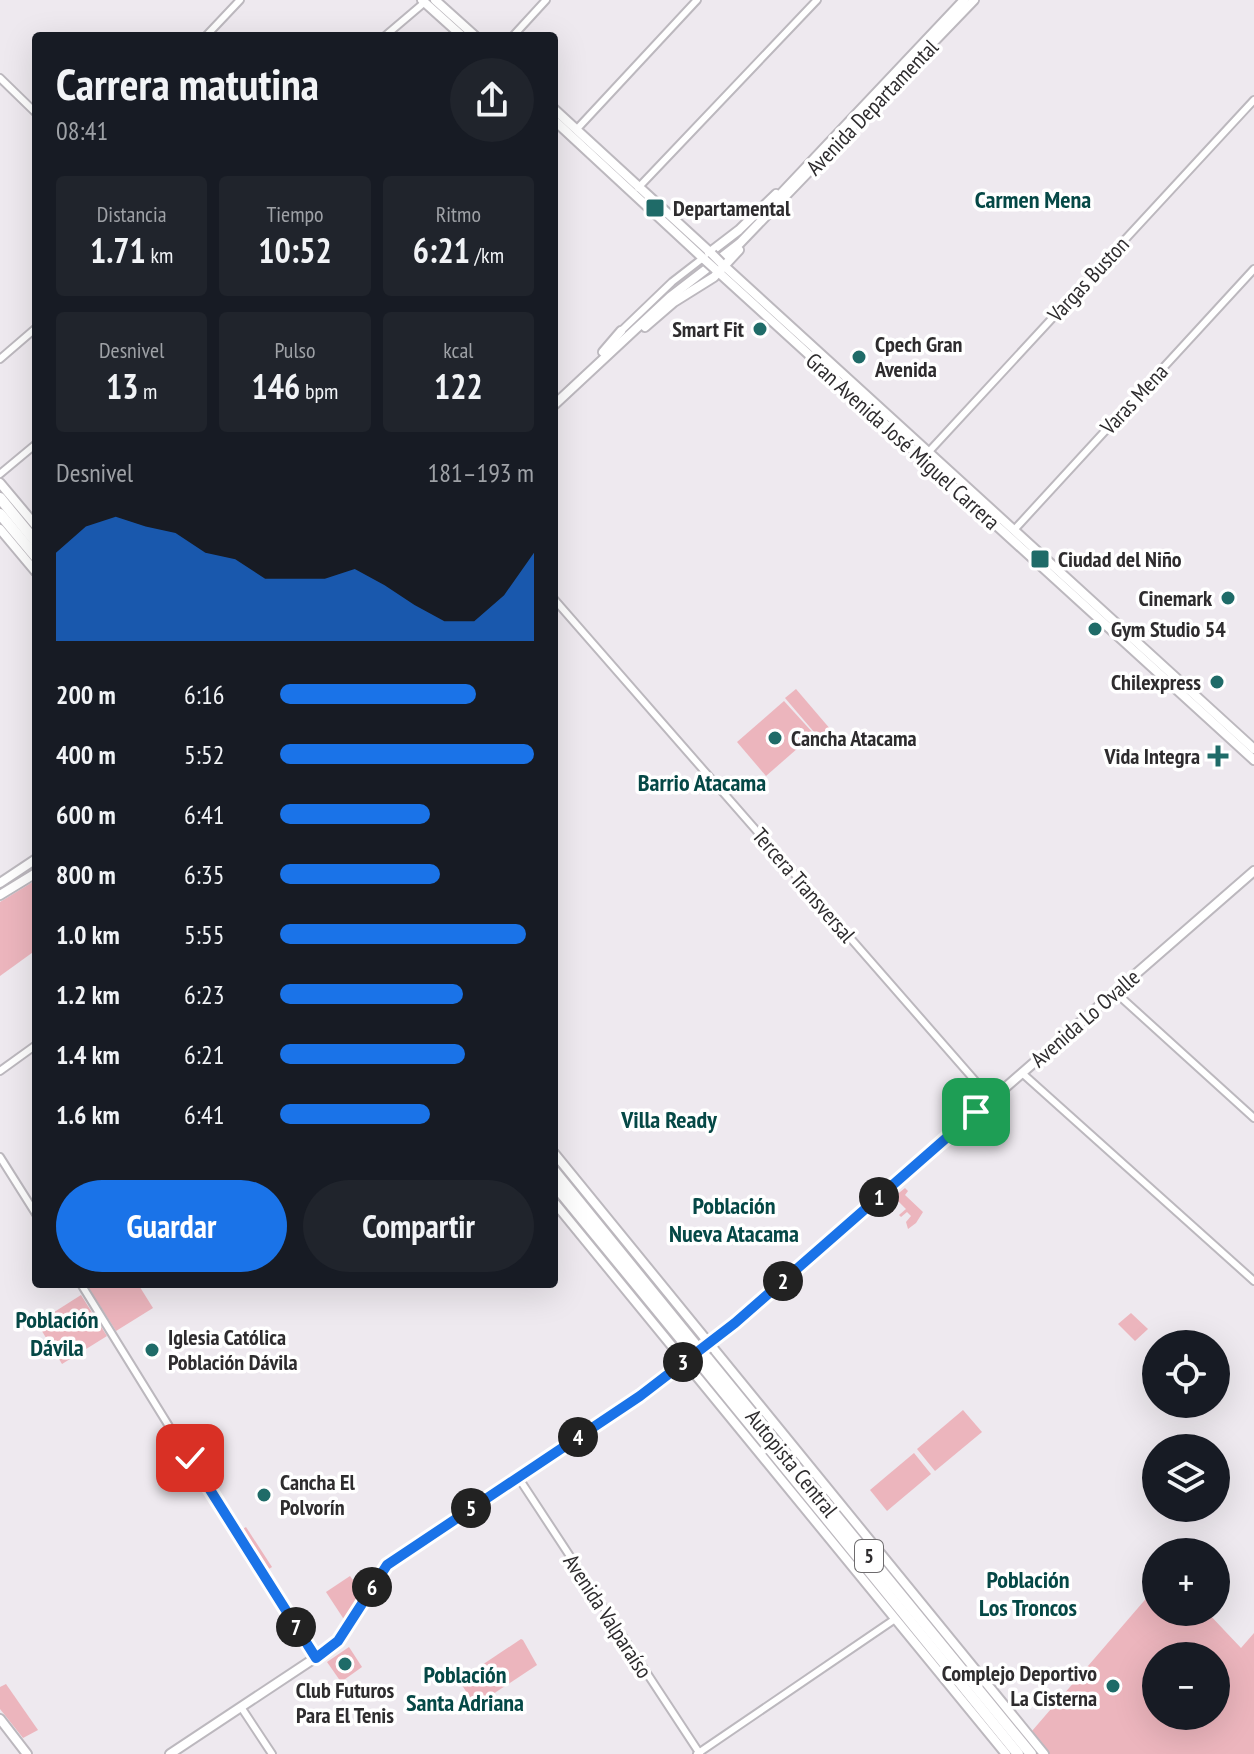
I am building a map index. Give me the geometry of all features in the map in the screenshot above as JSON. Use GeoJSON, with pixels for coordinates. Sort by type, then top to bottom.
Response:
{"type":"FeatureCollection","features":[{"type":"Feature","properties":{"kind":"highway"},"geometry":{"type":"LineString","coordinates":[[0,498],[32,537]]}},
{"type":"Feature","properties":{"kind":"highway"},"geometry":{"type":"LineString","coordinates":[[0,514],[32,552]]}},
{"type":"Feature","properties":{"kind":"highway","name":"Autopista Central"},"geometry":{"type":"LineString","coordinates":[[558,1176],[1018,1754]]}},
{"type":"Feature","properties":{"kind":"highway","name":"Autopista Central"},"geometry":{"type":"LineString","coordinates":[[558,1189],[694,1349]]}},
{"type":"Feature","properties":{"kind":"highway","name":"Autopista Central"},"geometry":{"type":"LineString","coordinates":[[703,1361],[1031,1754]]}},
{"type":"Feature","properties":{"kind":"main road"},"geometry":{"type":"LineString","coordinates":[[435,0],[471,32]]}},
{"type":"Feature","properties":{"kind":"main road","name":"Avenida Departamental"},"geometry":{"type":"LineString","coordinates":[[558,401],[624,334],[740,243],[964,0]]}},
{"type":"Feature","properties":{"kind":"main road","name":"Avenida Departamental"},"geometry":{"type":"LineString","coordinates":[[558,394],[673,289],[736,242],[974,0]]}},
{"type":"Feature","properties":{"kind":"main road"},"geometry":{"type":"LineString","coordinates":[[423,1],[458,32]]}},
{"type":"Feature","properties":{"kind":"main road","name":"Gran Avenida José Miguel Carrera"},"geometry":{"type":"LineString","coordinates":[[558,114],[574,134]]}},
{"type":"Feature","properties":{"kind":"main road","name":"Gran Avenida José Miguel Carrera"},"geometry":{"type":"LineString","coordinates":[[558,123],[1254,749]]}},
{"type":"Feature","properties":{"kind":"main road"},"geometry":{"type":"LineString","coordinates":[[707,256],[804,172]]}},
{"type":"Feature","properties":{"kind":"main road"},"geometry":{"type":"LineString","coordinates":[[603,352],[624,334],[649,324],[720,268],[790,196],[804,172]]}},
{"type":"Feature","properties":{"kind":"main road","name":"Gran Avenida José Miguel Carrera"},"geometry":{"type":"LineString","coordinates":[[926,455],[1002,530],[1254,760]]}},
{"type":"Feature","properties":{"kind":"main road"},"geometry":{"type":"LineString","coordinates":[[0,483],[32,521]]}},
{"type":"Feature","properties":{"kind":"main road"},"geometry":{"type":"LineString","coordinates":[[0,529],[32,567]]}},
{"type":"Feature","properties":{"kind":"main road"},"geometry":{"type":"LineString","coordinates":[[1002,530],[1014,530]]}},
{"type":"Feature","properties":{"kind":"main road"},"geometry":{"type":"LineString","coordinates":[[1095,615],[1106,613]]}},
{"type":"Feature","properties":{"kind":"main road"},"geometry":{"type":"LineString","coordinates":[[0,883],[32,862]]}},
{"type":"Feature","properties":{"kind":"main road","name":"Avenida Lo Ovalle"},"geometry":{"type":"LineString","coordinates":[[170,1754],[338,1641],[387,1565],[640,1396],[711,1344],[1254,871]]}},
{"type":"Feature","properties":{"kind":"main road"},"geometry":{"type":"LineString","coordinates":[[0,895],[32,875]]}},
{"type":"Feature","properties":{"kind":"main road"},"geometry":{"type":"LineString","coordinates":[[558,1158],[1044,1754]]}},
{"type":"Feature","properties":{"kind":"main road"},"geometry":{"type":"LineString","coordinates":[[558,1207],[1006,1754]]}},
{"type":"Feature","properties":{"kind":"main road"},"geometry":{"type":"LineString","coordinates":[[0,1719],[27,1754]]}},
{"type":"Feature","properties":{"kind":"street"},"geometry":{"type":"LineString","coordinates":[[210,32],[240,0]]}},
{"type":"Feature","properties":{"kind":"street"},"geometry":{"type":"LineString","coordinates":[[517,32],[546,0]]}},
{"type":"Feature","properties":{"kind":"street"},"geometry":{"type":"LineString","coordinates":[[574,134],[697,0]]}},
{"type":"Feature","properties":{"kind":"street"},"geometry":{"type":"LineString","coordinates":[[636,191],[817,0]]}},
{"type":"Feature","properties":{"kind":"street"},"geometry":{"type":"LineString","coordinates":[[389,32],[423,1]]}},
{"type":"Feature","properties":{"kind":"street"},"geometry":{"type":"LineString","coordinates":[[0,78],[32,109]]}},
{"type":"Feature","properties":{"kind":"street","name":"Vargas Buston"},"geometry":{"type":"LineString","coordinates":[[926,455],[1254,100]]}},
{"type":"Feature","properties":{"kind":"street","name":"Avenida Departamental"},"geometry":{"type":"LineString","coordinates":[[624,334],[672,282],[707,256]]}},
{"type":"Feature","properties":{"kind":"street","name":"Varas Mena"},"geometry":{"type":"LineString","coordinates":[[1014,530],[1254,269]]}},
{"type":"Feature","properties":{"kind":"street"},"geometry":{"type":"LineString","coordinates":[[0,359],[32,331]]}},
{"type":"Feature","properties":{"kind":"street"},"geometry":{"type":"LineString","coordinates":[[0,474],[32,447]]}},
{"type":"Feature","properties":{"kind":"street","name":"Tercera Transversal"},"geometry":{"type":"LineString","coordinates":[[558,604],[991,1099]]}},
{"type":"Feature","properties":{"kind":"street"},"geometry":{"type":"LineString","coordinates":[[1115,992],[1254,1118]]}},
{"type":"Feature","properties":{"kind":"street"},"geometry":{"type":"LineString","coordinates":[[0,1071],[32,1048]]}},
{"type":"Feature","properties":{"kind":"street"},"geometry":{"type":"LineString","coordinates":[[1022,1073],[1254,1281]]}},
{"type":"Feature","properties":{"kind":"street"},"geometry":{"type":"LineString","coordinates":[[0,1157],[32,1208]]}},
{"type":"Feature","properties":{"kind":"street"},"geometry":{"type":"LineString","coordinates":[[83,1288],[316,1658]]}},
{"type":"Feature","properties":{"kind":"street","name":"Avenida Valparaíso"},"geometry":{"type":"LineString","coordinates":[[518,1477],[699,1754]]}},
{"type":"Feature","properties":{"kind":"street"},"geometry":{"type":"LineString","coordinates":[[699,1754],[895,1619]]}},
{"type":"Feature","properties":{"kind":"street"},"geometry":{"type":"LineString","coordinates":[[241,1707],[272,1754]]}},
{"type":"Feature","properties":{"kind":"shaded area"},"geometry":{"type":"Polygon","coordinates":[[[796,689],[837,737],[826,746],[785,698],[796,689]]]}},
{"type":"Feature","properties":{"kind":"shaded area","name":"Cancha Atacama"},"geometry":{"type":"Polygon","coordinates":[[[784,701],[814,734],[766,776],[737,742],[784,701]]]}},
{"type":"Feature","properties":{"kind":"shaded area"},"geometry":{"type":"Polygon","coordinates":[[[32,882],[32,953],[0,976],[0,902],[32,882]]]}},
{"type":"Feature","properties":{"kind":"shaded area"},"geometry":{"type":"Polygon","coordinates":[[[905,1188],[908,1191],[905,1195],[923,1212],[908,1229],[906,1222],[911,1216],[907,1212],[901,1217],[899,1215],[906,1209],[894,1197],[905,1188]]]}},
{"type":"Feature","properties":{"kind":"shaded area"},"geometry":{"type":"Polygon","coordinates":[[[89,1288],[140,1288],[153,1308],[116,1331],[89,1288]]]}},
{"type":"Feature","properties":{"kind":"shaded area"},"geometry":{"type":"Polygon","coordinates":[[[81,1295],[107,1336],[62,1364],[37,1323],[81,1295]]]}},
{"type":"Feature","properties":{"kind":"shaded area"},"geometry":{"type":"Polygon","coordinates":[[[1131,1313],[1148,1329],[1142,1330],[1142,1335],[1135,1341],[1118,1324],[1131,1313]]]}},
{"type":"Feature","properties":{"kind":"shaded area"},"geometry":{"type":"Polygon","coordinates":[[[963,1410],[982,1432],[935,1471],[917,1449],[963,1410]]]}},
{"type":"Feature","properties":{"kind":"shaded area"},"geometry":{"type":"Polygon","coordinates":[[[914,1453],[931,1474],[887,1511],[870,1490],[914,1453]]]}},
{"type":"Feature","properties":{"kind":"shaded area"},"geometry":{"type":"Polygon","coordinates":[[[246,1527],[272,1567],[264,1572],[238,1532],[246,1527]]]}},
{"type":"Feature","properties":{"kind":"shaded area"},"geometry":{"type":"Polygon","coordinates":[[[350,1576],[361,1591],[345,1621],[326,1592],[350,1576]]]}},
{"type":"Feature","properties":{"kind":"shaded area","name":"Complejo Deportivo La Cisterna"},"geometry":{"type":"Polygon","coordinates":[[[1142,1603],[1142,1626],[1220,1626],[1241,1648],[1254,1633],[1254,1754],[1048,1754],[1032,1731],[1142,1603]]]}},
{"type":"Feature","properties":{"kind":"shaded area"},"geometry":{"type":"Polygon","coordinates":[[[521,1639],[537,1665],[474,1704],[461,1679],[521,1639]]]}},
{"type":"Feature","properties":{"kind":"shaded area","name":"Club Futuros Para El Tenis"},"geometry":{"type":"Polygon","coordinates":[[[349,1647],[362,1667],[341,1682],[327,1662],[349,1647]]]}},
{"type":"Feature","properties":{"kind":"shaded area"},"geometry":{"type":"Polygon","coordinates":[[[6,1684],[38,1730],[23,1738],[0,1709],[0,1687],[6,1684]]]}},
{"type":"Feature","properties":{"kind":"place","name":"Departamental"},"geometry":{"type":"Point","coordinates":[655,208]}},
{"type":"Feature","properties":{"kind":"place","name":"Smart Fit"},"geometry":{"type":"Point","coordinates":[760,329]}},
{"type":"Feature","properties":{"kind":"place","name":"Cpech Gran Avenida"},"geometry":{"type":"Point","coordinates":[859,357]}},
{"type":"Feature","properties":{"kind":"place","name":"Ciudad del Niño"},"geometry":{"type":"Point","coordinates":[1040,559]}},
{"type":"Feature","properties":{"kind":"place","name":"Cinemark"},"geometry":{"type":"Point","coordinates":[1228,598]}},
{"type":"Feature","properties":{"kind":"place","name":"Gym Studio 54"},"geometry":{"type":"Point","coordinates":[1095,629]}},
{"type":"Feature","properties":{"kind":"place","name":"Chilexpress"},"geometry":{"type":"Point","coordinates":[1217,682]}},
{"type":"Feature","properties":{"kind":"place","name":"Cancha Atacama"},"geometry":{"type":"Point","coordinates":[775,738]}},
{"type":"Feature","properties":{"kind":"place","name":"Vida Integra"},"geometry":{"type":"Point","coordinates":[1218,756]}},
{"type":"Feature","properties":{"kind":"place","name":"Iglesia Católica Población Dávila"},"geometry":{"type":"Point","coordinates":[152,1350]}},
{"type":"Feature","properties":{"kind":"place","name":"Cancha El Polvorín"},"geometry":{"type":"Point","coordinates":[264,1495]}},
{"type":"Feature","properties":{"kind":"place","name":"Club Futuros Para El Tenis"},"geometry":{"type":"Point","coordinates":[345,1664]}},
{"type":"Feature","properties":{"kind":"place","name":"Complejo Deportivo La Cisterna"},"geometry":{"type":"Point","coordinates":[1113,1686]}},
{"type":"Feature","properties":{"kind":"district","name":"Carmen Mena"},"geometry":{"type":"Point","coordinates":[1033,199]}},
{"type":"Feature","properties":{"kind":"district","name":"Barrio Atacama"},"geometry":{"type":"Point","coordinates":[702,782]}},
{"type":"Feature","properties":{"kind":"district","name":"Villa Ready"},"geometry":{"type":"Point","coordinates":[669,1119]}},
{"type":"Feature","properties":{"kind":"district","name":"Población Nueva Atacama"},"geometry":{"type":"Point","coordinates":[734,1219]}},
{"type":"Feature","properties":{"kind":"district","name":"Población Dávila"},"geometry":{"type":"Point","coordinates":[57,1333]}},
{"type":"Feature","properties":{"kind":"district","name":"Población Los Troncos"},"geometry":{"type":"Point","coordinates":[1028,1593]}},
{"type":"Feature","properties":{"kind":"district","name":"Población Santa Adriana"},"geometry":{"type":"Point","coordinates":[465,1688]}},
{"type":"Feature","properties":{"kind":"route"},"geometry":{"type":"LineString","coordinates":[[190,1458],[316,1658],[338,1641],[387,1565],[640,1396],[735,1323],[976,1112]]}}]}
